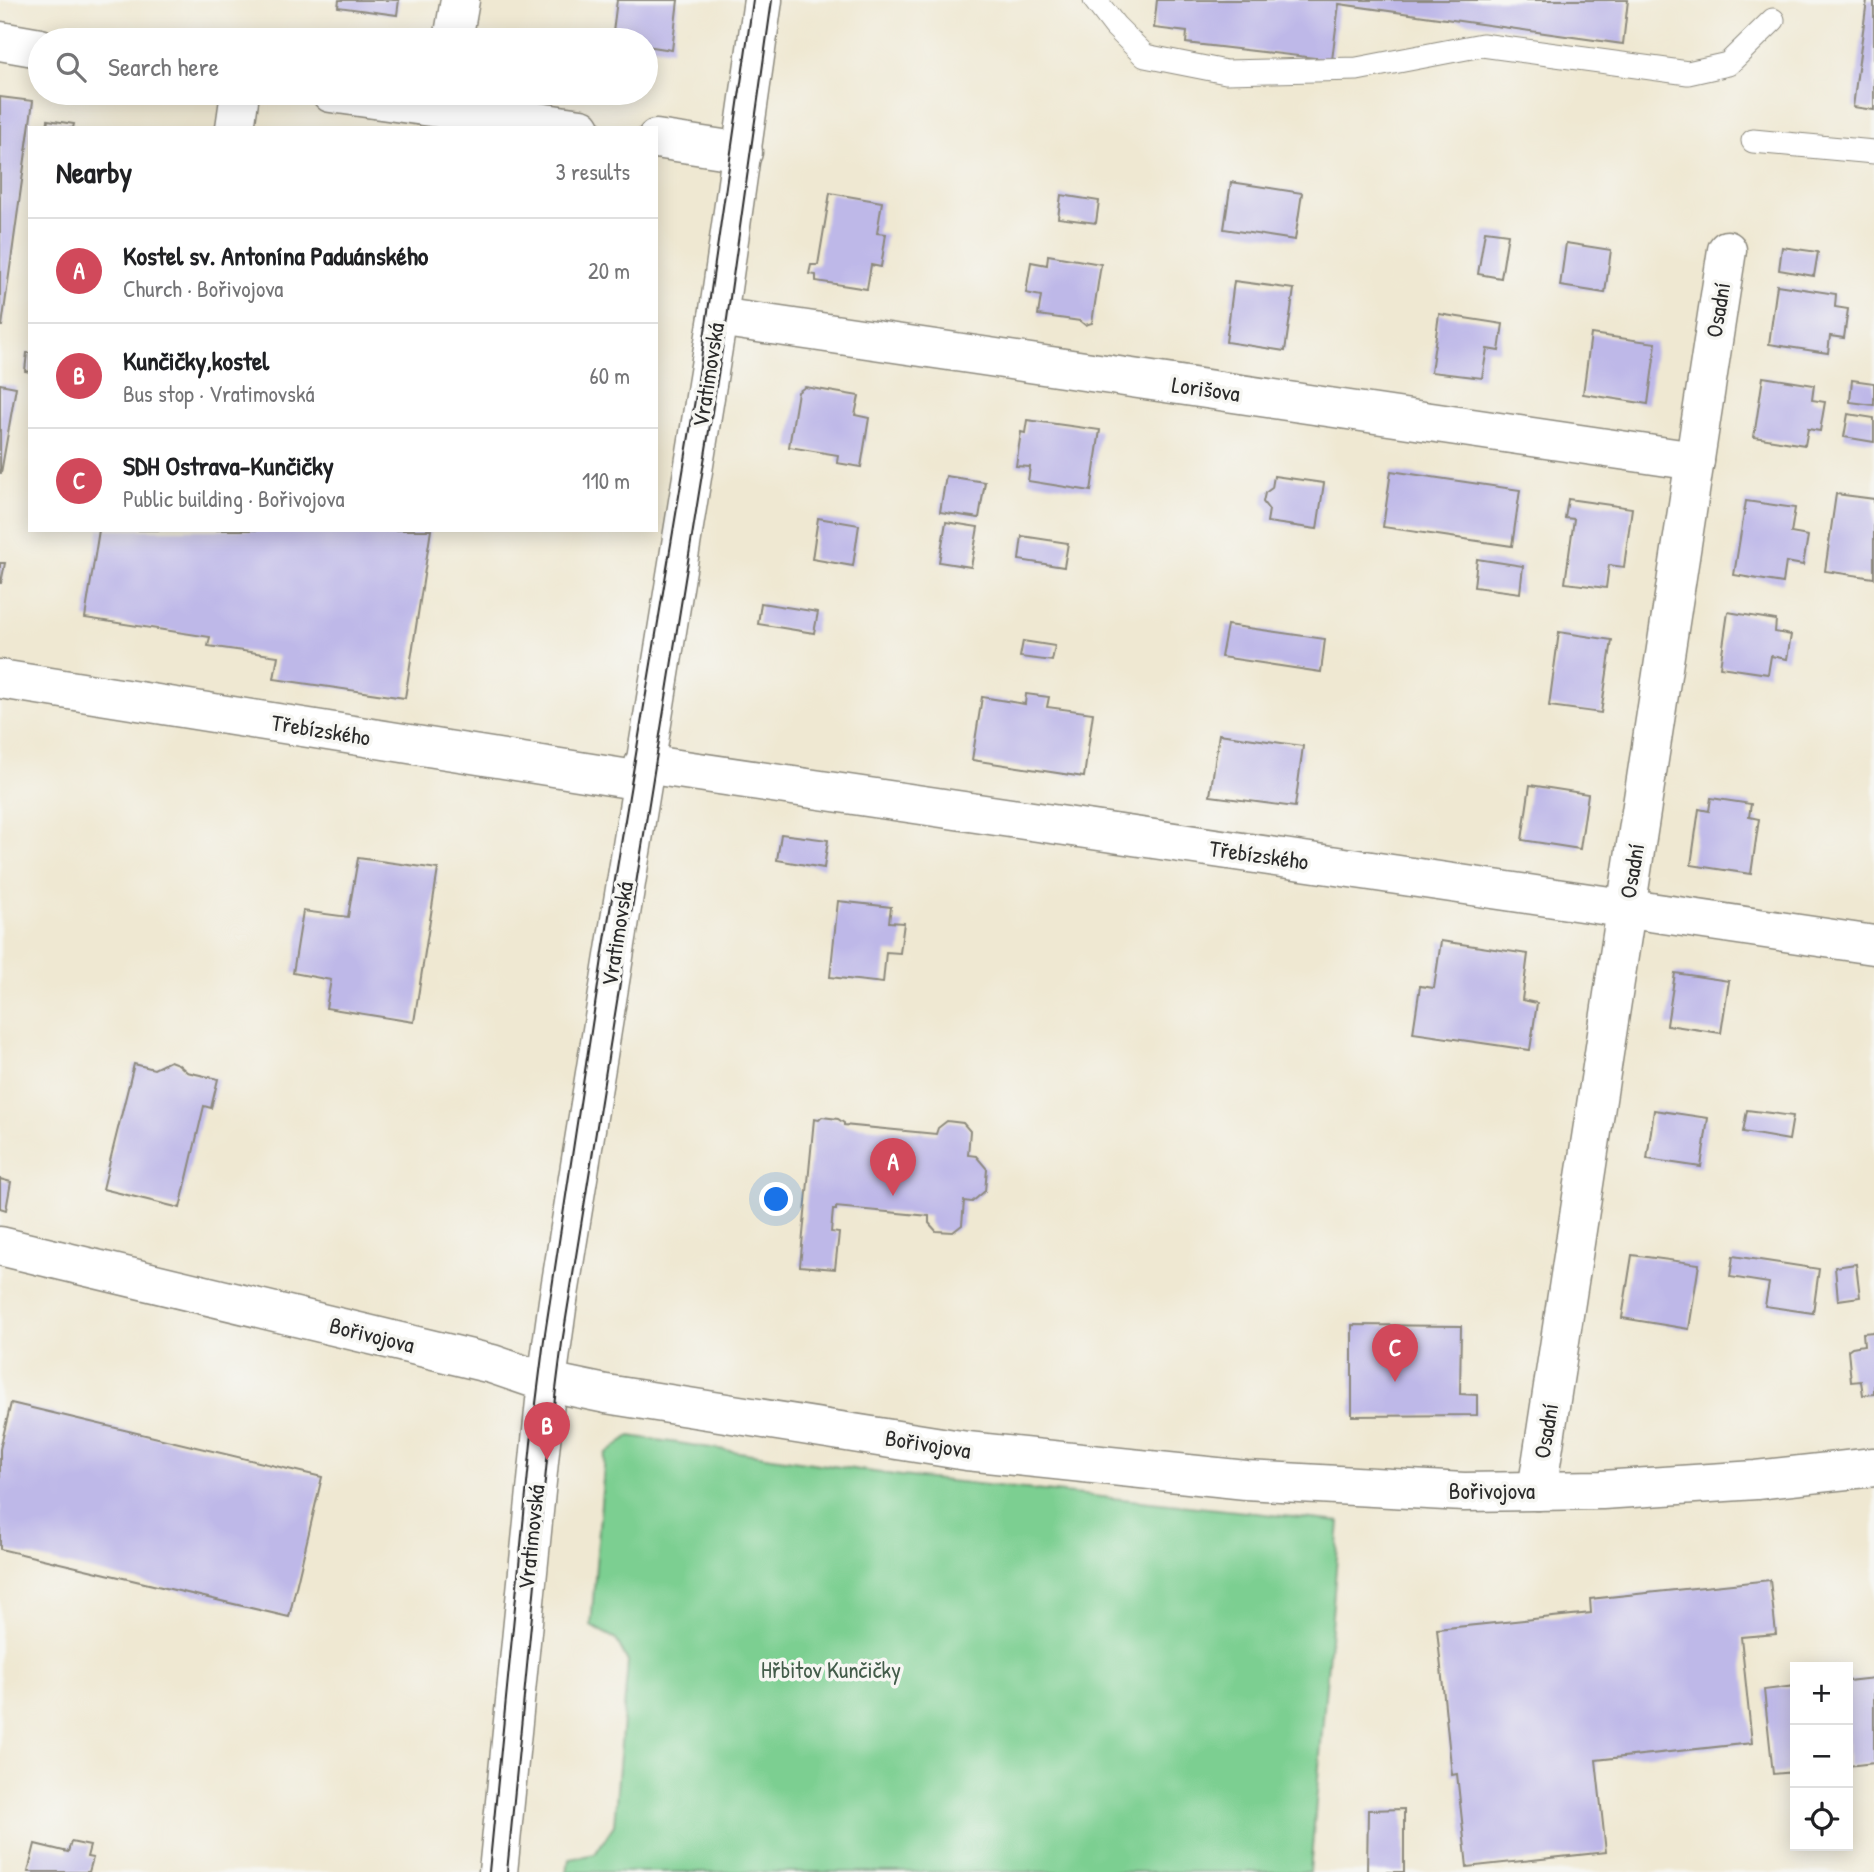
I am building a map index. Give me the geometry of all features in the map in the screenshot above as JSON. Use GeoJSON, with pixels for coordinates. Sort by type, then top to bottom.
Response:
{"type":"FeatureCollection","features":[{"type":"Feature","properties":{"kind":"street"},"geometry":{"type":"LineString","coordinates":[[455,28],[460,0]]}},
{"type":"Feature","properties":{"kind":"street","name":"Vratimovská"},"geometry":{"type":"LineString","coordinates":[[498,1872],[547,1381],[718,317],[763,0]]}},
{"type":"Feature","properties":{"kind":"street"},"geometry":{"type":"LineString","coordinates":[[0,41],[28,46]]}},
{"type":"Feature","properties":{"kind":"street"},"geometry":{"type":"LineString","coordinates":[[235,126],[238,105]]}},
{"type":"Feature","properties":{"kind":"street"},"geometry":{"type":"LineString","coordinates":[[468,105],[571,126]]}},
{"type":"Feature","properties":{"kind":"street"},"geometry":{"type":"LineString","coordinates":[[658,139],[743,152]]}},
{"type":"Feature","properties":{"kind":"street","name":"Osadní"},"geometry":{"type":"LineString","coordinates":[[1537,1491],[1727,250]]}},
{"type":"Feature","properties":{"kind":"street","name":"Lorišova"},"geometry":{"type":"LineString","coordinates":[[718,317],[1695,461]]}},
{"type":"Feature","properties":{"kind":"street","name":"Třebízského"},"geometry":{"type":"LineString","coordinates":[[0,679],[643,773],[1874,945]]}},
{"type":"Feature","properties":{"kind":"street","name":"Bořivojova"},"geometry":{"type":"LineString","coordinates":[[0,1246],[606,1394],[967,1451],[1246,1480],[1400,1490],[1602,1490],[1756,1480],[1874,1467]]}},
{"type":"Feature","properties":{"kind":"lane"},"geometry":{"type":"LineString","coordinates":[[1095,0],[1115,26],[1145,56],[1226,72],[1357,69],[1482,45],[1688,73],[1728,64],[1773,20]]}},
{"type":"Feature","properties":{"kind":"lane"},"geometry":{"type":"LineString","coordinates":[[1753,141],[1874,152]]}},
{"type":"Feature","properties":{"kind":"green space","name":"Hřbitov Kunčičky"},"geometry":{"type":"Polygon","coordinates":[[[630,1436],[901,1476],[1340,1522],[1310,1872],[567,1872],[569,1859],[595,1854],[614,1825],[628,1662],[616,1639],[591,1626],[605,1454],[630,1436]]]}},
{"type":"Feature","properties":{"kind":"building"},"geometry":{"type":"Polygon","coordinates":[[[339,0],[399,0],[397,15],[338,7],[339,0]]]}},
{"type":"Feature","properties":{"kind":"building"},"geometry":{"type":"Polygon","coordinates":[[[617,0],[678,0],[672,50],[658,48],[658,28],[614,28],[617,0]]]}},
{"type":"Feature","properties":{"kind":"building"},"geometry":{"type":"Polygon","coordinates":[[[1157,0],[1628,0],[1623,44],[1339,4],[1332,60],[1186,43],[1187,32],[1154,28],[1157,0]]]}},
{"type":"Feature","properties":{"kind":"building"},"geometry":{"type":"Polygon","coordinates":[[[1867,0],[1874,0],[1874,110],[1853,107],[1867,0]]]}},
{"type":"Feature","properties":{"kind":"building"},"geometry":{"type":"Polygon","coordinates":[[[0,97],[28,100],[28,105],[32,105],[0,326],[0,97]]]}},
{"type":"Feature","properties":{"kind":"building"},"geometry":{"type":"Polygon","coordinates":[[[48,120],[74,124],[74,126],[47,126],[48,120]]]}},
{"type":"Feature","properties":{"kind":"building"},"geometry":{"type":"Polygon","coordinates":[[[1231,182],[1302,193],[1295,240],[1224,229],[1231,182]]]}},
{"type":"Feature","properties":{"kind":"building"},"geometry":{"type":"Polygon","coordinates":[[[830,193],[882,202],[877,233],[886,234],[881,267],[871,265],[867,289],[816,281],[816,275],[809,274],[811,265],[818,265],[830,193]]]}},
{"type":"Feature","properties":{"kind":"building"},"geometry":{"type":"Polygon","coordinates":[[[1061,195],[1099,201],[1096,223],[1058,218],[1061,195]]]}},
{"type":"Feature","properties":{"kind":"building"},"geometry":{"type":"Polygon","coordinates":[[[1485,231],[1508,234],[1501,278],[1478,274],[1485,231]]]}},
{"type":"Feature","properties":{"kind":"building"},"geometry":{"type":"Polygon","coordinates":[[[1566,243],[1611,250],[1605,293],[1560,286],[1566,243]]]}},
{"type":"Feature","properties":{"kind":"building"},"geometry":{"type":"Polygon","coordinates":[[[1782,247],[1818,252],[1814,276],[1779,270],[1782,247]]]}},
{"type":"Feature","properties":{"kind":"building"},"geometry":{"type":"Polygon","coordinates":[[[1048,255],[1101,264],[1092,323],[1085,325],[1080,321],[1038,315],[1041,296],[1026,293],[1031,262],[1047,265],[1048,255]]]}},
{"type":"Feature","properties":{"kind":"building"},"geometry":{"type":"Polygon","coordinates":[[[1234,281],[1294,289],[1285,351],[1226,342],[1234,281]]]}},
{"type":"Feature","properties":{"kind":"building"},"geometry":{"type":"Polygon","coordinates":[[[1777,285],[1836,294],[1835,307],[1848,309],[1844,338],[1830,336],[1828,353],[1769,344],[1777,285]]]}},
{"type":"Feature","properties":{"kind":"building"},"geometry":{"type":"Polygon","coordinates":[[[1439,314],[1503,324],[1499,351],[1487,349],[1482,378],[1431,372],[1439,314]]]}},
{"type":"Feature","properties":{"kind":"building"},"geometry":{"type":"Polygon","coordinates":[[[1591,334],[1656,343],[1648,404],[1583,394],[1591,334]]]}},
{"type":"Feature","properties":{"kind":"building"},"geometry":{"type":"Polygon","coordinates":[[[27,353],[28,353],[28,372],[25,371],[27,353]]]}},
{"type":"Feature","properties":{"kind":"building"},"geometry":{"type":"Polygon","coordinates":[[[1763,377],[1814,385],[1812,400],[1825,402],[1820,431],[1808,429],[1805,445],[1754,437],[1763,377]]]}},
{"type":"Feature","properties":{"kind":"building"},"geometry":{"type":"Polygon","coordinates":[[[1852,380],[1874,383],[1874,405],[1850,402],[1852,380]]]}},
{"type":"Feature","properties":{"kind":"building"},"geometry":{"type":"Polygon","coordinates":[[[0,384],[16,387],[1,473],[0,473],[0,384]]]}},
{"type":"Feature","properties":{"kind":"building"},"geometry":{"type":"Polygon","coordinates":[[[805,387],[859,396],[855,415],[869,418],[861,467],[837,463],[838,455],[789,447],[798,392],[805,387]]]}},
{"type":"Feature","properties":{"kind":"building"},"geometry":{"type":"Polygon","coordinates":[[[1848,414],[1874,418],[1874,442],[1844,437],[1848,414]]]}},
{"type":"Feature","properties":{"kind":"building"},"geometry":{"type":"Polygon","coordinates":[[[1027,420],[1100,430],[1091,491],[1028,481],[1030,467],[1016,466],[1021,432],[1025,433],[1027,420]]]}},
{"type":"Feature","properties":{"kind":"building"},"geometry":{"type":"Polygon","coordinates":[[[1391,471],[1520,490],[1512,546],[1383,527],[1391,471]]]}},
{"type":"Feature","properties":{"kind":"building"},"geometry":{"type":"Polygon","coordinates":[[[946,476],[985,482],[979,518],[940,512],[946,476]]]}},
{"type":"Feature","properties":{"kind":"building"},"geometry":{"type":"Polygon","coordinates":[[[1274,476],[1324,483],[1317,529],[1267,522],[1269,510],[1263,502],[1265,493],[1272,488],[1274,476]]]}},
{"type":"Feature","properties":{"kind":"building"},"geometry":{"type":"Polygon","coordinates":[[[1836,494],[1874,499],[1874,578],[1825,571],[1836,494]]]}},
{"type":"Feature","properties":{"kind":"building"},"geometry":{"type":"Polygon","coordinates":[[[1568,499],[1632,508],[1624,567],[1609,565],[1606,588],[1565,583],[1574,519],[1565,518],[1568,499]]]}},
{"type":"Feature","properties":{"kind":"building"},"geometry":{"type":"Polygon","coordinates":[[[1746,501],[1795,508],[1791,533],[1808,536],[1803,565],[1786,562],[1783,583],[1734,575],[1746,501]]]}},
{"type":"Feature","properties":{"kind":"building"},"geometry":{"type":"Polygon","coordinates":[[[818,518],[859,525],[853,566],[812,559],[818,518]]]}},
{"type":"Feature","properties":{"kind":"building"},"geometry":{"type":"Polygon","coordinates":[[[946,522],[978,527],[971,567],[939,562],[946,522]]]}},
{"type":"Feature","properties":{"kind":"building"},"geometry":{"type":"Polygon","coordinates":[[[99,532],[431,532],[405,698],[274,679],[278,656],[208,646],[210,637],[85,618],[99,532]]]}},
{"type":"Feature","properties":{"kind":"building"},"geometry":{"type":"Polygon","coordinates":[[[1022,536],[1068,543],[1064,567],[1019,560],[1022,536]]]}},
{"type":"Feature","properties":{"kind":"building"},"geometry":{"type":"Polygon","coordinates":[[[1477,559],[1523,566],[1520,593],[1474,587],[1477,559]]]}},
{"type":"Feature","properties":{"kind":"building"},"geometry":{"type":"Polygon","coordinates":[[[0,563],[5,563],[1,583],[0,583],[0,563]]]}},
{"type":"Feature","properties":{"kind":"building"},"geometry":{"type":"Polygon","coordinates":[[[761,603],[818,612],[814,633],[758,624],[761,603]]]}},
{"type":"Feature","properties":{"kind":"building"},"geometry":{"type":"Polygon","coordinates":[[[1728,612],[1776,620],[1775,632],[1791,635],[1787,659],[1771,656],[1768,674],[1720,667],[1728,612]]]}},
{"type":"Feature","properties":{"kind":"building"},"geometry":{"type":"Polygon","coordinates":[[[1227,625],[1325,639],[1321,672],[1221,657],[1227,625]]]}},
{"type":"Feature","properties":{"kind":"building"},"geometry":{"type":"Polygon","coordinates":[[[1559,632],[1612,640],[1601,713],[1549,706],[1559,632]]]}},
{"type":"Feature","properties":{"kind":"building"},"geometry":{"type":"Polygon","coordinates":[[[1023,641],[1055,646],[1052,661],[1020,657],[1023,641]]]}},
{"type":"Feature","properties":{"kind":"building"},"geometry":{"type":"Polygon","coordinates":[[[1026,694],[1049,697],[1047,707],[1093,713],[1084,777],[972,760],[982,697],[1025,704],[1026,694]]]}},
{"type":"Feature","properties":{"kind":"building"},"geometry":{"type":"Polygon","coordinates":[[[1219,734],[1303,746],[1295,807],[1210,796],[1219,734]]]}},
{"type":"Feature","properties":{"kind":"building"},"geometry":{"type":"Polygon","coordinates":[[[1530,785],[1588,794],[1580,849],[1522,840],[1530,785]]]}},
{"type":"Feature","properties":{"kind":"building"},"geometry":{"type":"Polygon","coordinates":[[[1711,798],[1751,804],[1749,817],[1759,819],[1751,874],[1691,865],[1699,809],[1709,811],[1711,798]]]}},
{"type":"Feature","properties":{"kind":"building"},"geometry":{"type":"Polygon","coordinates":[[[781,834],[828,840],[824,868],[777,860],[781,834]]]}},
{"type":"Feature","properties":{"kind":"building"},"geometry":{"type":"Polygon","coordinates":[[[358,858],[438,869],[414,1022],[326,1008],[331,980],[293,973],[303,911],[348,917],[358,858]]]}},
{"type":"Feature","properties":{"kind":"building"},"geometry":{"type":"Polygon","coordinates":[[[838,901],[891,907],[889,922],[904,923],[900,953],[886,952],[883,983],[830,977],[838,901]]]}},
{"type":"Feature","properties":{"kind":"building"},"geometry":{"type":"Polygon","coordinates":[[[1441,941],[1528,954],[1522,1000],[1537,1003],[1530,1050],[1413,1033],[1420,986],[1434,988],[1441,941]]]}},
{"type":"Feature","properties":{"kind":"building"},"geometry":{"type":"Polygon","coordinates":[[[1675,973],[1729,981],[1721,1033],[1667,1025],[1675,973]]]}},
{"type":"Feature","properties":{"kind":"building"},"geometry":{"type":"Polygon","coordinates":[[[170,1061],[187,1072],[218,1079],[211,1108],[204,1106],[180,1208],[103,1189],[134,1064],[154,1069],[170,1061]]]}},
{"type":"Feature","properties":{"kind":"building"},"geometry":{"type":"Polygon","coordinates":[[[1654,1110],[1708,1118],[1701,1167],[1647,1159],[1654,1110]]]}},
{"type":"Feature","properties":{"kind":"building"},"geometry":{"type":"Polygon","coordinates":[[[1747,1110],[1793,1116],[1789,1140],[1743,1132],[1747,1110]]]}},
{"type":"Feature","properties":{"kind":"building"},"geometry":{"type":"Polygon","coordinates":[[[822,1117],[838,1119],[844,1125],[936,1134],[938,1128],[947,1121],[963,1123],[970,1131],[968,1155],[976,1156],[987,1169],[985,1191],[972,1202],[964,1201],[962,1225],[953,1232],[936,1231],[929,1223],[929,1216],[836,1207],[836,1210],[833,1210],[831,1232],[839,1233],[835,1269],[800,1266],[814,1119],[819,1120],[822,1117]]]}},
{"type":"Feature","properties":{"kind":"building"},"geometry":{"type":"Polygon","coordinates":[[[0,1179],[11,1182],[6,1210],[0,1208],[0,1179]]]}},
{"type":"Feature","properties":{"kind":"building"},"geometry":{"type":"Polygon","coordinates":[[[1632,1255],[1699,1264],[1689,1329],[1622,1318],[1632,1255]]]}},
{"type":"Feature","properties":{"kind":"building"},"geometry":{"type":"Polygon","coordinates":[[[1733,1256],[1819,1269],[1813,1313],[1765,1306],[1769,1283],[1730,1277],[1733,1256]]]}},
{"type":"Feature","properties":{"kind":"building"},"geometry":{"type":"Polygon","coordinates":[[[1856,1264],[1860,1297],[1838,1300],[1835,1267],[1856,1264]]]}},
{"type":"Feature","properties":{"kind":"building"},"geometry":{"type":"Polygon","coordinates":[[[1352,1325],[1461,1326],[1460,1394],[1477,1395],[1477,1415],[1352,1416],[1352,1325]]]}},
{"type":"Feature","properties":{"kind":"building"},"geometry":{"type":"Polygon","coordinates":[[[1874,1332],[1874,1394],[1863,1395],[1861,1381],[1851,1382],[1848,1350],[1864,1345],[1863,1333],[1874,1332]]]}},
{"type":"Feature","properties":{"kind":"building"},"geometry":{"type":"Polygon","coordinates":[[[11,1403],[322,1477],[289,1617],[0,1549],[0,1449],[11,1403]]]}},
{"type":"Feature","properties":{"kind":"building"},"geometry":{"type":"Polygon","coordinates":[[[1770,1580],[1776,1634],[1741,1637],[1752,1743],[1596,1760],[1606,1852],[1467,1867],[1457,1774],[1452,1775],[1437,1629],[1591,1613],[1590,1599],[1770,1580]]]}},
{"type":"Feature","properties":{"kind":"building"},"geometry":{"type":"Polygon","coordinates":[[[1874,1678],[1874,1763],[1853,1765],[1853,1680],[1874,1678]]]}},
{"type":"Feature","properties":{"kind":"building"},"geometry":{"type":"Polygon","coordinates":[[[1790,1687],[1790,1772],[1773,1774],[1764,1690],[1790,1687]]]}},
{"type":"Feature","properties":{"kind":"building"},"geometry":{"type":"Polygon","coordinates":[[[1404,1809],[1404,1872],[1367,1872],[1368,1810],[1404,1809]]]}},
{"type":"Feature","properties":{"kind":"building"},"geometry":{"type":"Polygon","coordinates":[[[71,1842],[90,1846],[87,1857],[93,1858],[89,1872],[28,1872],[35,1844],[68,1852],[71,1842]]]}},
{"type":"Feature","properties":{"kind":"tram line"},"geometry":{"type":"LineString","coordinates":[[489,1872],[531,1443],[544,1340],[604,946],[696,394],[753,0]]}},
{"type":"Feature","properties":{"kind":"tram line"},"geometry":{"type":"LineString","coordinates":[[507,1872],[547,1460],[562,1343],[727,319],[772,0]]}},
{"type":"Feature","properties":{"kind":"place","name":"Kostel sv. Antonína Paduánského"},"geometry":{"type":"Point","coordinates":[893,1196]}},
{"type":"Feature","properties":{"kind":"place","name":"SDH Ostrava-Kunčičky"},"geometry":{"type":"Point","coordinates":[1395,1382]}},
{"type":"Feature","properties":{"kind":"place","name":"Kunčičky,kostel"},"geometry":{"type":"Point","coordinates":[547,1460]}}]}
